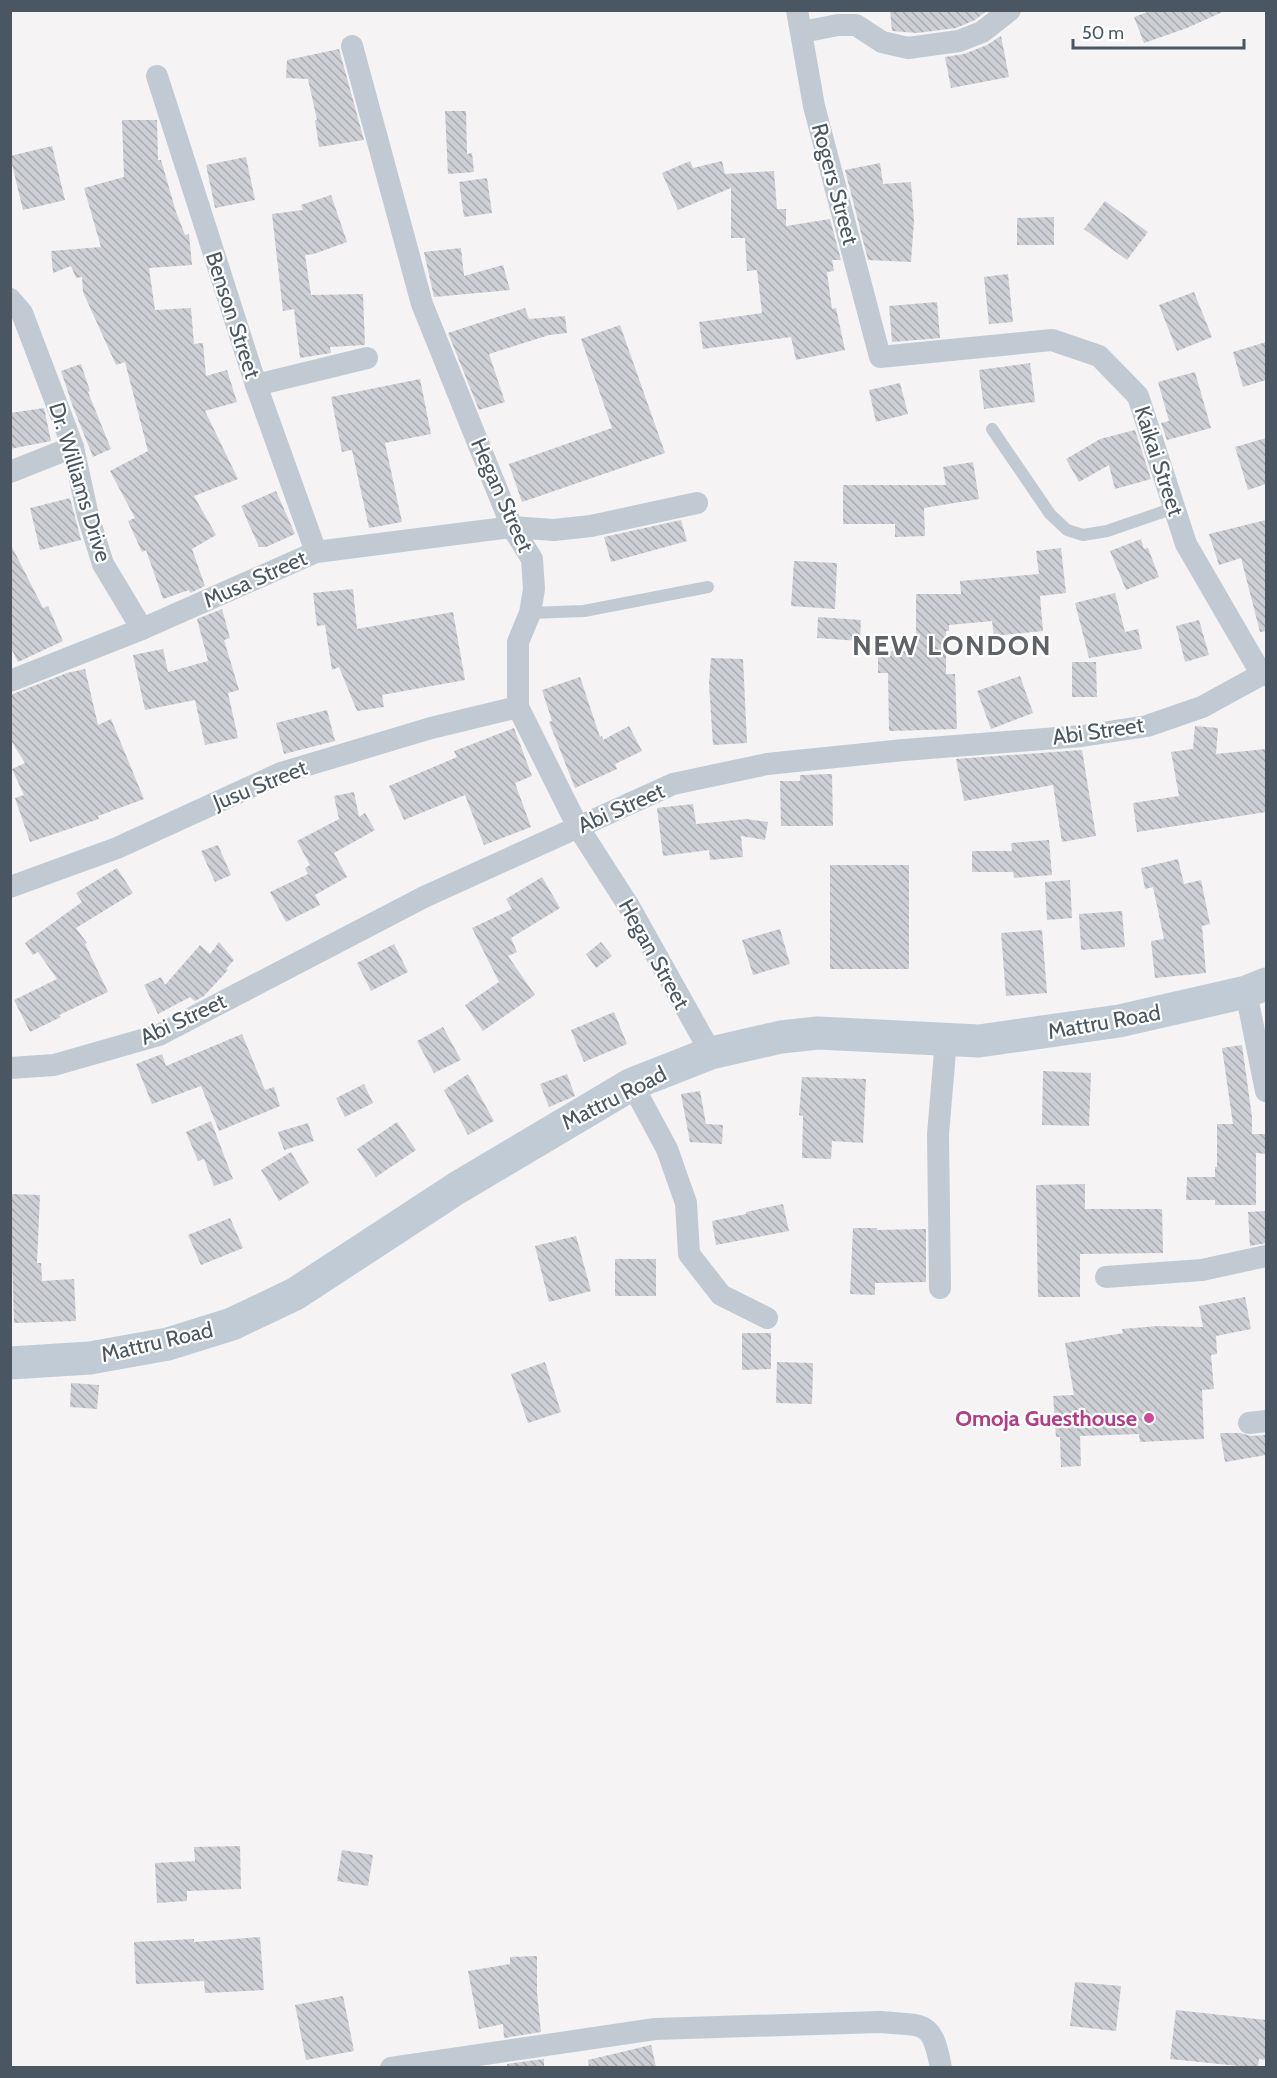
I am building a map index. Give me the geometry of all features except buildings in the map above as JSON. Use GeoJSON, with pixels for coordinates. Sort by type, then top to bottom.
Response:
{"type":"FeatureCollection","features":[{"type":"Feature","properties":{"kind":"main road","name":"Mattru Road"},"geometry":{"type":"LineString","coordinates":[[10,1363],[90,1358],[168,1344],[232,1324],[295,1294],[457,1188],[632,1083],[711,1053],[781,1037],[818,1033],[979,1041],[1119,1021],[1256,988]]}},
{"type":"Feature","properties":{"kind":"street"},"geometry":{"type":"LineString","coordinates":[[799,21],[856,26],[882,42],[908,48],[959,41],[982,32],[1010,10]]}},
{"type":"Feature","properties":{"kind":"street","name":"Rogers Street"},"geometry":{"type":"LineString","coordinates":[[799,21],[814,106],[880,357]]}},
{"type":"Feature","properties":{"kind":"street","name":"Hegan Street"},"geometry":{"type":"LineString","coordinates":[[352,46],[422,304],[513,526],[532,559],[534,589],[530,613],[518,642],[518,706],[578,827],[630,908],[711,1053]]}},
{"type":"Feature","properties":{"kind":"street","name":"Benson Street"},"geometry":{"type":"LineString","coordinates":[[157,76],[256,386],[316,552]]}},
{"type":"Feature","properties":{"kind":"street","name":"Dr. Williams Drive"},"geometry":{"type":"LineString","coordinates":[[10,299],[22,313],[73,447],[88,516],[103,564],[142,629]]}},
{"type":"Feature","properties":{"kind":"street","name":"Kaikai Street"},"geometry":{"type":"LineString","coordinates":[[880,357],[1052,340],[1099,356],[1137,396],[1186,544],[1264,674]]}},
{"type":"Feature","properties":{"kind":"street"},"geometry":{"type":"LineString","coordinates":[[256,386],[367,357]]}},
{"type":"Feature","properties":{"kind":"street"},"geometry":{"type":"LineString","coordinates":[[10,472],[73,447]]}},
{"type":"Feature","properties":{"kind":"street","name":"Musa Street"},"geometry":{"type":"LineString","coordinates":[[10,681],[142,629],[316,552],[513,526],[554,530],[591,526],[697,503]]}},
{"type":"Feature","properties":{"kind":"street","name":"Abi Street"},"geometry":{"type":"LineString","coordinates":[[10,1068],[54,1065],[159,1035],[424,897],[674,784],[767,764],[904,750],[1082,736],[1147,726],[1202,707],[1264,674]]}},
{"type":"Feature","properties":{"kind":"street","name":"Jusu Street"},"geometry":{"type":"LineString","coordinates":[[10,887],[117,848],[281,773],[431,728],[518,706]]}},
{"type":"Feature","properties":{"kind":"street"},"geometry":{"type":"LineString","coordinates":[[1256,988],[1266,1091]]}},
{"type":"Feature","properties":{"kind":"street"},"geometry":{"type":"LineString","coordinates":[[940,1288],[938,1134],[946,1040]]}},
{"type":"Feature","properties":{"kind":"street"},"geometry":{"type":"LineString","coordinates":[[632,1083],[668,1149],[686,1203],[688,1254],[721,1295],[767,1318]]}},
{"type":"Feature","properties":{"kind":"street"},"geometry":{"type":"LineString","coordinates":[[1106,1277],[1202,1270],[1266,1256]]}},
{"type":"Feature","properties":{"kind":"street"},"geometry":{"type":"LineString","coordinates":[[391,2067],[655,2029],[880,2022],[917,2025],[929,2030],[936,2042],[941,2067]]}},
{"type":"Feature","properties":{"kind":"lane"},"geometry":{"type":"LineString","coordinates":[[992,429],[1050,514],[1067,530],[1083,535],[1107,531],[1174,508]]}},
{"type":"Feature","properties":{"kind":"lane"},"geometry":{"type":"LineString","coordinates":[[530,613],[585,611],[708,587]]}},
{"type":"Feature","properties":{"kind":"place","name":"Omoja Guesthouse"},"geometry":{"type":"Point","coordinates":[1149,1418]}},
{"type":"Feature","properties":{"kind":"district","name":"NEW LONDON"},"geometry":{"type":"Point","coordinates":[952,645]}}]}
